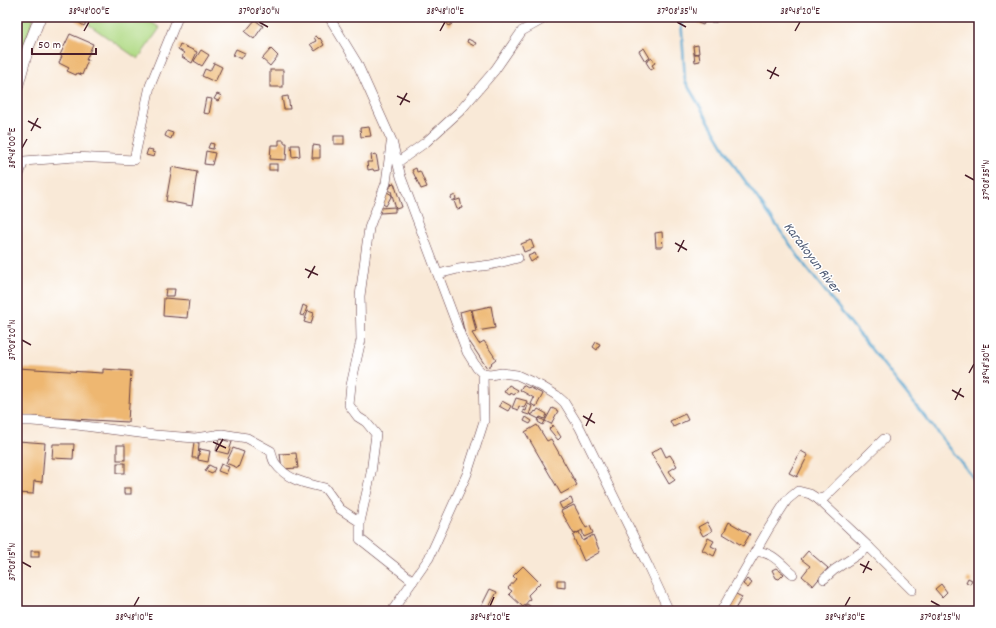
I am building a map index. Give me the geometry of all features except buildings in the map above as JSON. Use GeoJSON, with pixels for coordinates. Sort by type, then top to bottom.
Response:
{"type":"FeatureCollection","features":[{"type":"Feature","properties":{"kind":"main road"},"geometry":{"type":"LineString","coordinates":[[17,88],[28,48],[40,17]]}},
{"type":"Feature","properties":{"kind":"street"},"geometry":{"type":"LineString","coordinates":[[17,180],[24,161],[75,157],[134,160],[150,86],[178,17]]}},
{"type":"Feature","properties":{"kind":"street"},"geometry":{"type":"LineString","coordinates":[[329,17],[357,63],[392,141],[402,177],[467,352],[477,368],[483,374],[490,375],[502,373],[517,375],[541,386],[564,402],[583,435],[646,561],[669,611]]}},
{"type":"Feature","properties":{"kind":"street"},"geometry":{"type":"LineString","coordinates":[[398,162],[426,142],[460,111],[494,70],[522,31],[547,17]]}},
{"type":"Feature","properties":{"kind":"street"},"geometry":{"type":"LineString","coordinates":[[392,141],[386,183],[369,228],[360,296],[361,340],[351,385],[349,405],[358,417],[366,422],[376,434],[371,473],[360,522],[360,539],[413,581]]}},
{"type":"Feature","properties":{"kind":"street"},"geometry":{"type":"LineString","coordinates":[[438,274],[458,269],[490,265],[518,258]]}},
{"type":"Feature","properties":{"kind":"street"},"geometry":{"type":"LineString","coordinates":[[393,611],[429,558],[467,474],[484,421],[483,374]]}},
{"type":"Feature","properties":{"kind":"street"},"geometry":{"type":"LineString","coordinates":[[17,421],[69,424],[155,435],[195,438],[222,434],[247,438],[271,451],[274,462],[290,477],[325,488],[340,509],[360,522]]}},
{"type":"Feature","properties":{"kind":"street"},"geometry":{"type":"LineString","coordinates":[[818,499],[824,498],[884,439]]}},
{"type":"Feature","properties":{"kind":"street"},"geometry":{"type":"LineString","coordinates":[[721,611],[768,528],[787,500],[798,491],[810,494],[818,499],[912,590]]}},
{"type":"Feature","properties":{"kind":"street"},"geometry":{"type":"LineString","coordinates":[[824,579],[834,570],[869,547]]}},
{"type":"Feature","properties":{"kind":"street"},"geometry":{"type":"LineString","coordinates":[[755,552],[767,554],[776,559],[793,574]]}},
{"type":"Feature","properties":{"kind":"green space"},"geometry":{"type":"Polygon","coordinates":[[[23,17],[34,17],[19,61],[17,61],[17,48],[23,17]]]}},
{"type":"Feature","properties":{"kind":"green space"},"geometry":{"type":"Polygon","coordinates":[[[93,17],[144,17],[160,28],[138,59],[88,24],[93,17]]]}},
{"type":"Feature","properties":{"kind":"waterway","name":"Karakoyun River"},"geometry":{"type":"LineString","coordinates":[[681,17],[685,81],[736,168],[806,267],[979,485]]}}]}
